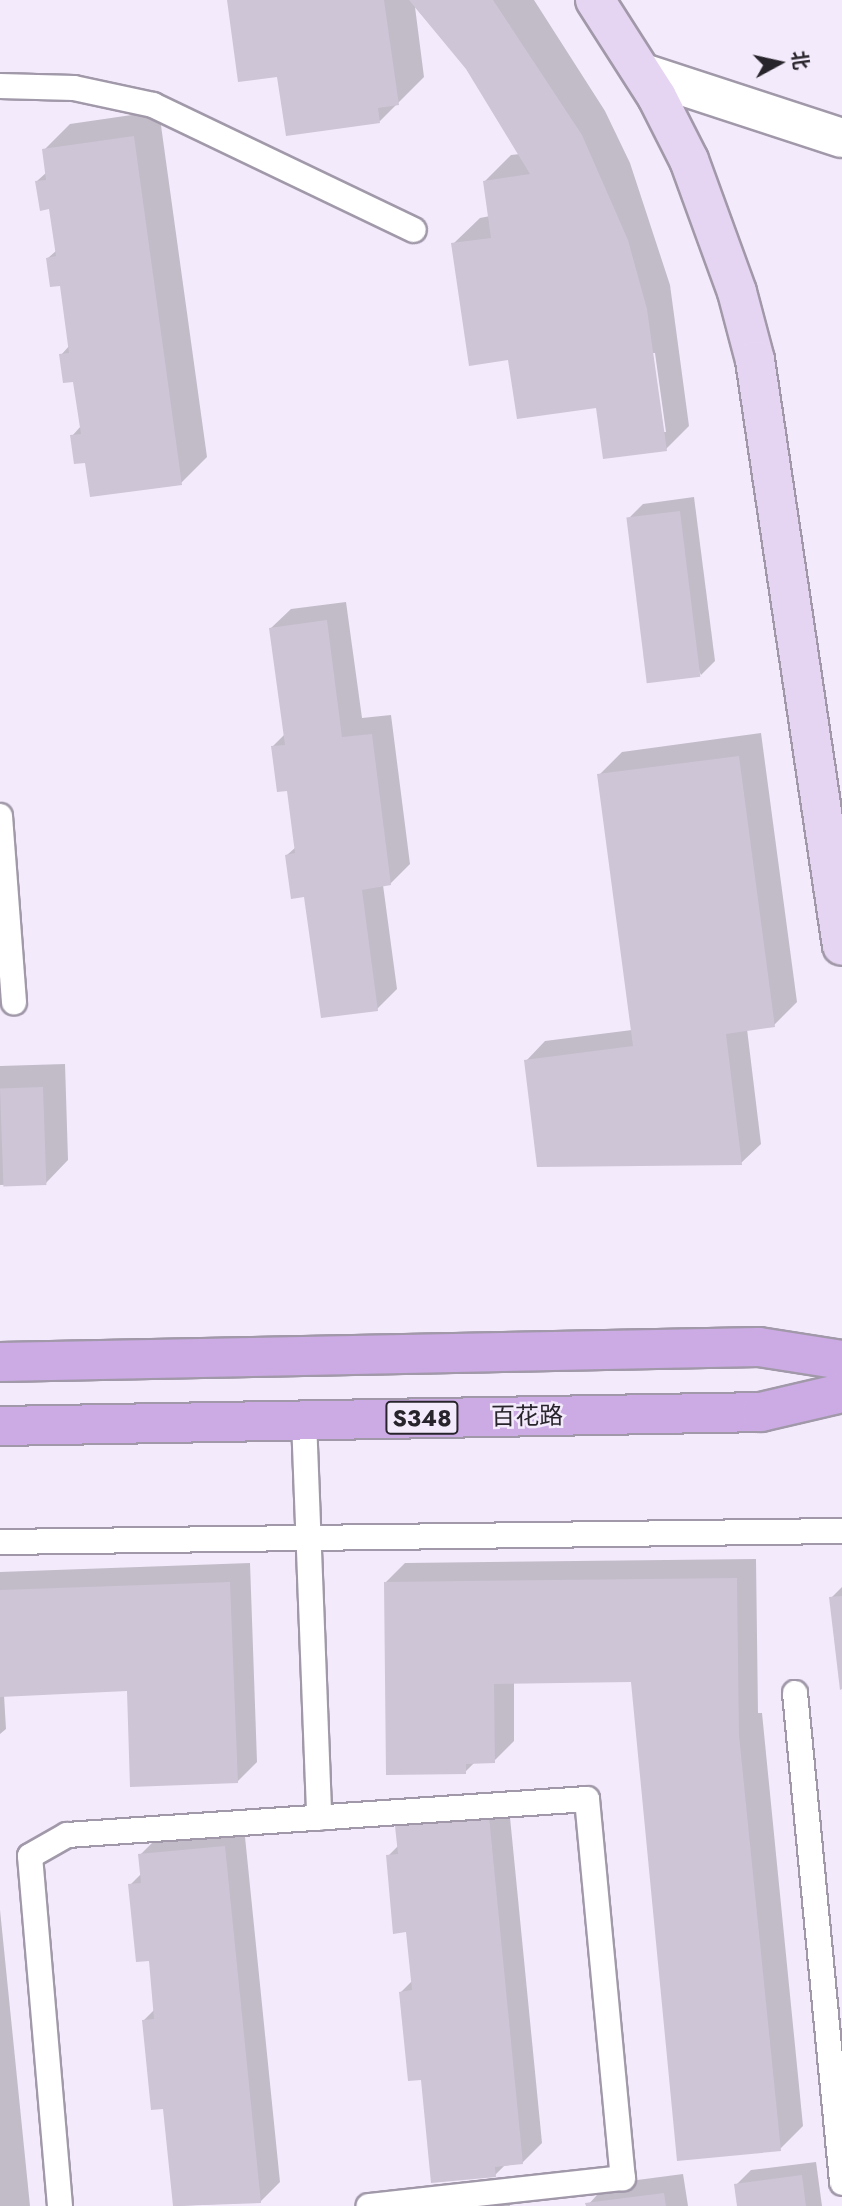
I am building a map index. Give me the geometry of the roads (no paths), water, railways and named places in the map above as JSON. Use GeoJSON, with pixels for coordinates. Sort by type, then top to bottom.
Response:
{"type":"FeatureCollection","features":[{"type":"Feature","properties":{"kind":"main road"},"geometry":{"type":"LineString","coordinates":[[0,1362],[759,1347],[842,1360]]}},
{"type":"Feature","properties":{"kind":"main road","name":"百花路"},"geometry":{"type":"LineString","coordinates":[[0,1426],[761,1412],[842,1393]]}},
{"type":"Feature","properties":{"kind":"street"},"geometry":{"type":"LineString","coordinates":[[594,0],[643,74],[689,160],[715,225],[755,360],[842,946]]}},
{"type":"Feature","properties":{"kind":"street"},"geometry":{"type":"LineString","coordinates":[[643,74],[842,138]]}},
{"type":"Feature","properties":{"kind":"lane"},"geometry":{"type":"LineString","coordinates":[[0,86],[74,88],[153,106],[414,230]]}},
{"type":"Feature","properties":{"kind":"lane"},"geometry":{"type":"LineString","coordinates":[[0,816],[14,1002]]}},
{"type":"Feature","properties":{"kind":"lane"},"geometry":{"type":"LineString","coordinates":[[304,1420],[318,1818]]}},
{"type":"Feature","properties":{"kind":"lane"},"geometry":{"type":"LineString","coordinates":[[0,1542],[842,1531]]}},
{"type":"Feature","properties":{"kind":"lane"},"geometry":{"type":"LineString","coordinates":[[795,1693],[842,2183]]}},
{"type":"Feature","properties":{"kind":"lane"},"geometry":{"type":"LineString","coordinates":[[60,2206],[30,1856],[67,1835],[587,1800],[623,2178],[369,2206]]}}]}
